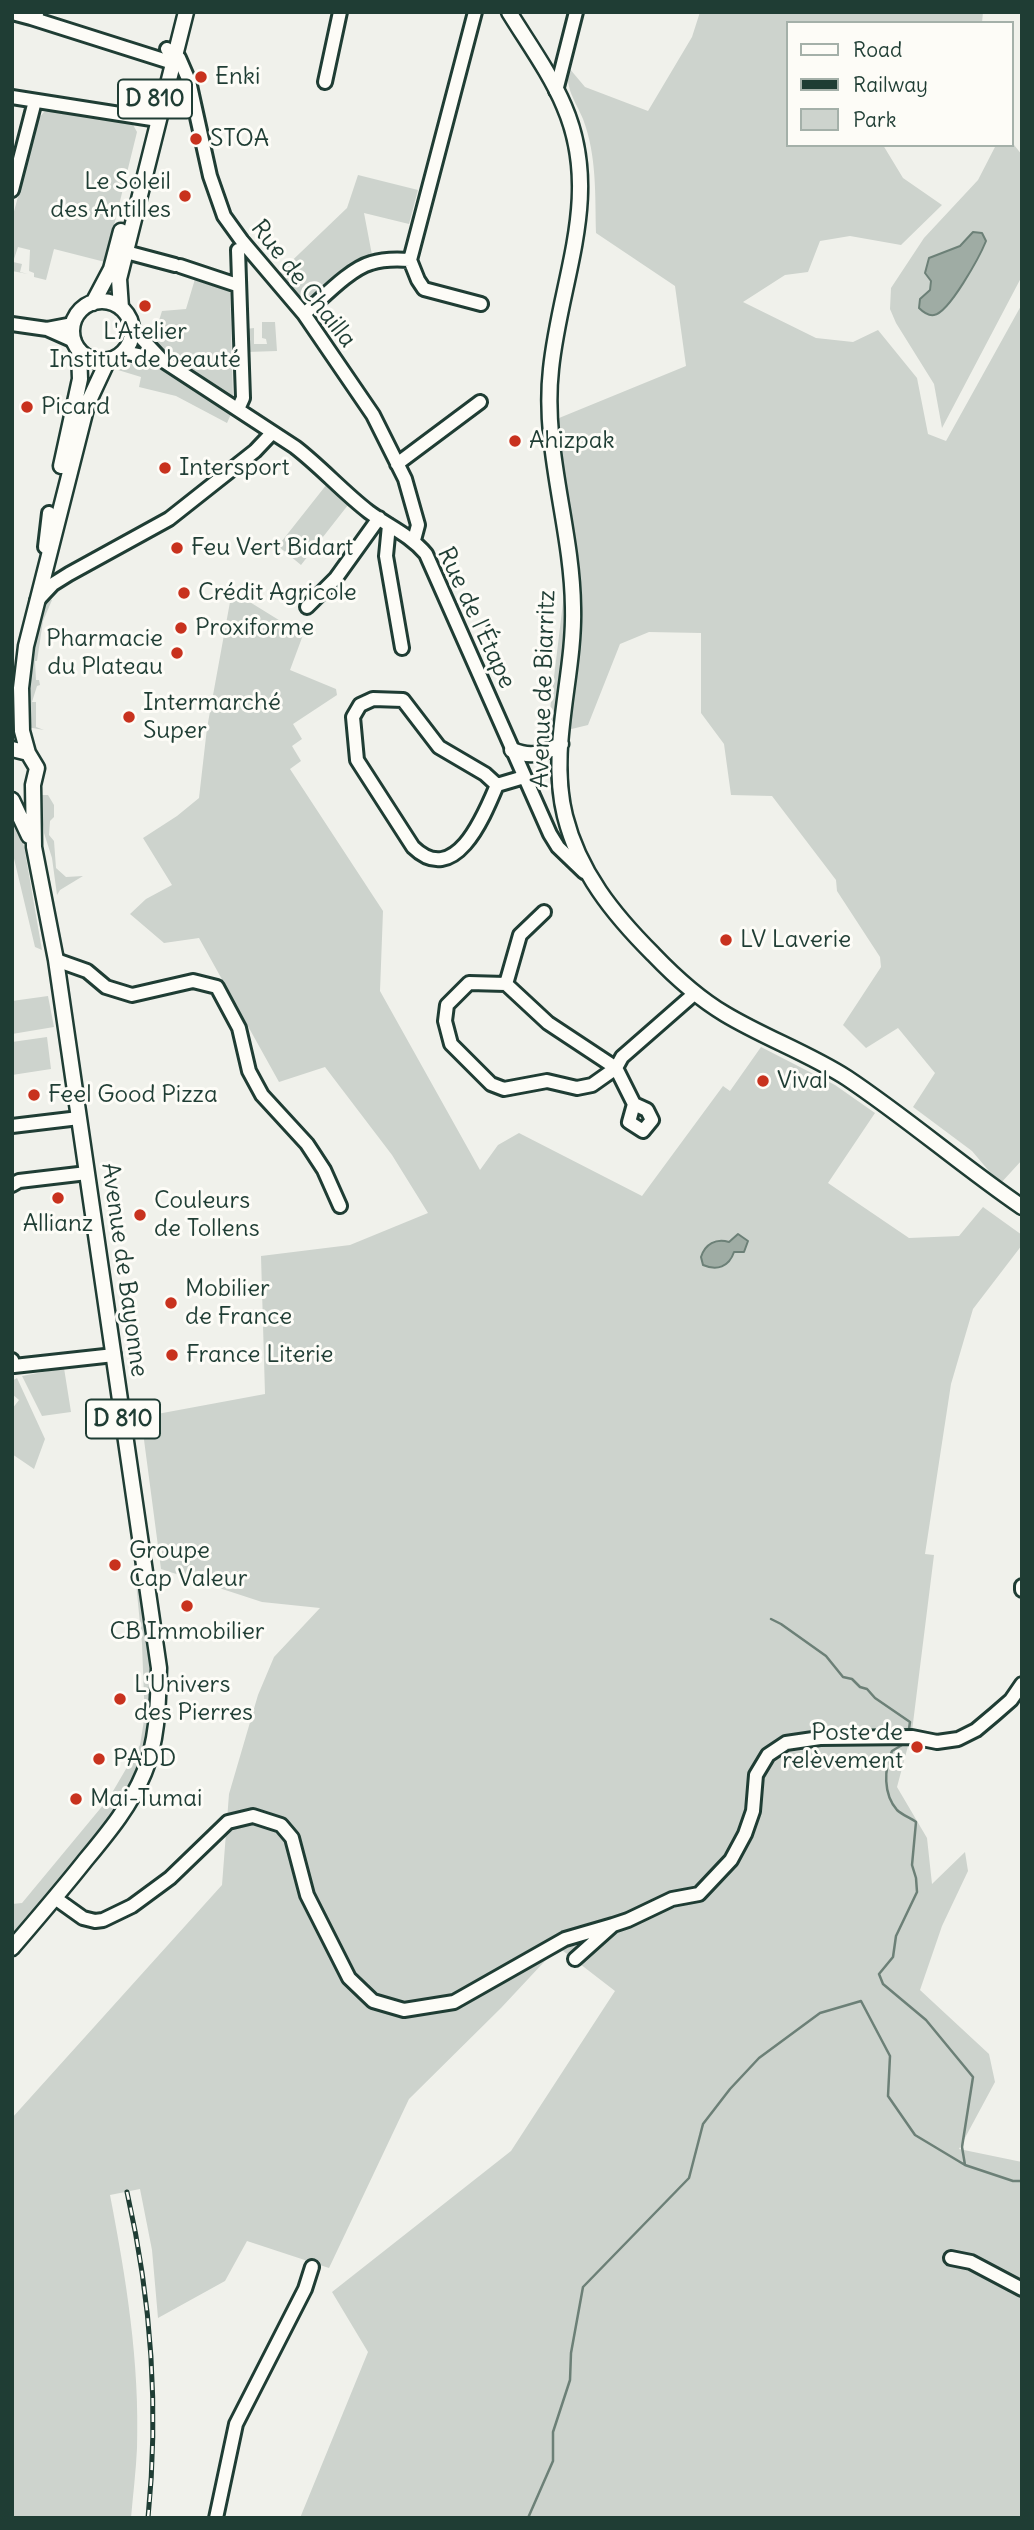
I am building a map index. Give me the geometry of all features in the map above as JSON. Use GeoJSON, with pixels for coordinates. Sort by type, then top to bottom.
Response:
{"type":"FeatureCollection","features":[{"type":"Feature","properties":{"kind":"main road","name":"D 810"},"geometry":{"type":"LineString","coordinates":[[98,302],[116,268],[133,204],[133,186],[170,57],[177,12]]}},
{"type":"Feature","properties":{"kind":"main road"},"geometry":{"type":"LineString","coordinates":[[170,57],[186,12]]}},
{"type":"Feature","properties":{"kind":"main road","name":"Avenue de Biarritz"},"geometry":{"type":"LineString","coordinates":[[509,12],[556,91],[571,126],[582,191],[577,236],[549,383],[573,607],[560,772],[565,817],[587,875],[623,924],[694,993],[726,1015],[820,1062],[850,1081],[1022,1207]]}},
{"type":"Feature","properties":{"kind":"main road"},"geometry":{"type":"LineString","coordinates":[[121,308],[119,279],[154,120]]}},
{"type":"Feature","properties":{"kind":"main road"},"geometry":{"type":"LineString","coordinates":[[12,696],[19,638],[74,414],[80,379],[73,324],[79,312],[98,302],[111,269],[133,186]]}},
{"type":"Feature","properties":{"kind":"main road"},"geometry":{"type":"LineString","coordinates":[[12,794],[21,793],[33,785],[37,768],[28,753],[22,731],[21,688],[26,646],[36,603],[47,582],[72,464],[69,454],[86,391],[106,361],[123,352],[128,345],[132,328],[121,308],[98,302]]}},
{"type":"Feature","properties":{"kind":"main road"},"geometry":{"type":"LineString","coordinates":[[76,346],[86,356],[106,361]]}},
{"type":"Feature","properties":{"kind":"main road"},"geometry":{"type":"LineString","coordinates":[[512,750],[534,755],[561,744]]}},
{"type":"Feature","properties":{"kind":"main road"},"geometry":{"type":"LineString","coordinates":[[12,749],[28,753]]}},
{"type":"Feature","properties":{"kind":"main road","name":"D 810"},"geometry":{"type":"LineString","coordinates":[[33,785],[34,847]]}},
{"type":"Feature","properties":{"kind":"main road","name":"D 810"},"geometry":{"type":"LineString","coordinates":[[12,800],[34,847]]}},
{"type":"Feature","properties":{"kind":"main road","name":"Avenue de Bayonne"},"geometry":{"type":"LineString","coordinates":[[12,1948],[116,1823],[133,1796],[149,1760],[158,1714],[159,1668],[56,960],[34,847]]}},
{"type":"Feature","properties":{"kind":"street"},"geometry":{"type":"LineString","coordinates":[[325,82],[340,12]]}},
{"type":"Feature","properties":{"kind":"street"},"geometry":{"type":"LineString","coordinates":[[475,12],[410,260],[424,289],[481,304]]}},
{"type":"Feature","properties":{"kind":"street"},"geometry":{"type":"LineString","coordinates":[[556,91],[576,12]]}},
{"type":"Feature","properties":{"kind":"street"},"geometry":{"type":"LineString","coordinates":[[12,13],[36,15],[170,57]]}},
{"type":"Feature","properties":{"kind":"street","name":"Rue de Chailla"},"geometry":{"type":"LineString","coordinates":[[170,57],[179,58],[189,82],[210,176],[224,216],[304,314],[373,415],[405,479],[418,525],[414,540]]}},
{"type":"Feature","properties":{"kind":"street"},"geometry":{"type":"LineString","coordinates":[[12,97],[154,120]]}},
{"type":"Feature","properties":{"kind":"street"},"geometry":{"type":"LineString","coordinates":[[12,190],[35,101]]}},
{"type":"Feature","properties":{"kind":"street"},"geometry":{"type":"LineString","coordinates":[[237,250],[243,397],[238,409]]}},
{"type":"Feature","properties":{"kind":"street"},"geometry":{"type":"LineString","coordinates":[[126,251],[237,285]]}},
{"type":"Feature","properties":{"kind":"street"},"geometry":{"type":"LineString","coordinates":[[304,314],[355,271],[369,263],[393,259],[410,260]]}},
{"type":"Feature","properties":{"kind":"street"},"geometry":{"type":"LineString","coordinates":[[12,324],[47,329],[73,324]]}},
{"type":"Feature","properties":{"kind":"street"},"geometry":{"type":"LineString","coordinates":[[132,328],[162,360]]}},
{"type":"Feature","properties":{"kind":"street"},"geometry":{"type":"LineString","coordinates":[[47,329],[76,346]]}},
{"type":"Feature","properties":{"kind":"street"},"geometry":{"type":"LineString","coordinates":[[123,352],[162,360]]}},
{"type":"Feature","properties":{"kind":"street","name":"Rue de l'Étape"},"geometry":{"type":"LineString","coordinates":[[162,360],[315,462],[368,511],[414,540],[426,554],[524,777],[558,847],[587,875]]}},
{"type":"Feature","properties":{"kind":"street"},"geometry":{"type":"LineString","coordinates":[[397,464],[480,402]]}},
{"type":"Feature","properties":{"kind":"street"},"geometry":{"type":"LineString","coordinates":[[49,513],[47,537],[37,579],[47,582],[69,574],[169,519],[247,458],[272,433]]}},
{"type":"Feature","properties":{"kind":"street"},"geometry":{"type":"LineString","coordinates":[[67,481],[64,517],[52,562],[69,574]]}},
{"type":"Feature","properties":{"kind":"street"},"geometry":{"type":"LineString","coordinates":[[307,607],[336,578],[384,521]]}},
{"type":"Feature","properties":{"kind":"street"},"geometry":{"type":"LineString","coordinates":[[384,521],[386,556],[402,648]]}},
{"type":"Feature","properties":{"kind":"street"},"geometry":{"type":"LineString","coordinates":[[497,786],[485,774],[439,747],[403,700],[373,699],[360,705],[354,717],[358,760],[413,847],[421,855],[439,859],[459,851],[475,833],[497,786],[524,777]]}},
{"type":"Feature","properties":{"kind":"street"},"geometry":{"type":"LineString","coordinates":[[506,984],[520,935],[544,912]]}},
{"type":"Feature","properties":{"kind":"street"},"geometry":{"type":"LineString","coordinates":[[56,960],[87,971],[106,988],[132,995],[192,981],[217,987],[239,1028],[249,1071],[262,1094],[319,1161],[340,1206]]}},
{"type":"Feature","properties":{"kind":"street"},"geometry":{"type":"LineString","coordinates":[[634,1104],[616,1068],[548,1023],[506,984],[469,983],[447,1005],[445,1021],[451,1044],[491,1084],[504,1089],[547,1081],[578,1088],[592,1085],[616,1068],[622,1057],[694,993]]}},
{"type":"Feature","properties":{"kind":"street"},"geometry":{"type":"LineString","coordinates":[[12,1126],[79,1118]]}},
{"type":"Feature","properties":{"kind":"street"},"geometry":{"type":"LineString","coordinates":[[12,1185],[19,1181],[87,1173]]}},
{"type":"Feature","properties":{"kind":"street"},"geometry":{"type":"LineString","coordinates":[[13,1364],[114,1354]]}},
{"type":"Feature","properties":{"kind":"street"},"geometry":{"type":"LineString","coordinates":[[55,1898],[83,1919],[103,1920],[132,1906],[170,1878],[228,1822],[253,1816],[281,1825],[292,1838],[307,1895],[349,1978],[373,2001],[404,2010],[454,2002],[565,1939],[628,1920],[672,1899],[699,1894],[731,1860],[746,1834],[753,1811],[756,1775],[768,1755],[786,1743],[820,1738],[912,1737],[937,1742],[958,1739],[976,1730],[995,1714],[1011,1700],[1022,1684]]}},
{"type":"Feature","properties":{"kind":"street"},"geometry":{"type":"LineString","coordinates":[[575,1959],[612,1925]]}},
{"type":"Feature","properties":{"kind":"street"},"geometry":{"type":"LineString","coordinates":[[951,2258],[971,2262],[1022,2289]]}},
{"type":"Feature","properties":{"kind":"street"},"geometry":{"type":"LineString","coordinates":[[216,2518],[236,2424],[305,2288],[312,2267]]}},
{"type":"Feature","properties":{"kind":"green space"},"geometry":{"type":"Polygon","coordinates":[[[700,12],[983,12],[982,21],[786,21],[786,147],[884,147],[903,178],[942,205],[901,245],[850,236],[820,241],[808,272],[785,275],[743,302],[816,338],[853,342],[878,330],[917,378],[928,434],[946,441],[1022,304],[1022,1160],[1000,1184],[972,1151],[913,1107],[935,1073],[898,1028],[866,1048],[843,1025],[881,967],[880,957],[837,891],[836,880],[772,796],[731,795],[724,744],[701,713],[701,633],[649,632],[620,644],[588,725],[547,735],[565,586],[542,425],[686,366],[675,286],[596,233],[591,147],[583,119],[569,88],[569,68],[585,87],[648,111],[692,37],[700,12]]]}},
{"type":"Feature","properties":{"kind":"green space"},"geometry":{"type":"Polygon","coordinates":[[[52,110],[131,121],[137,132],[105,262],[54,249],[46,280],[34,277],[34,273],[29,271],[30,250],[18,247],[13,262],[22,264],[20,272],[28,274],[12,271],[12,219],[39,118],[44,112],[52,110]]]}},
{"type":"Feature","properties":{"kind":"green space"},"geometry":{"type":"Polygon","coordinates":[[[1013,144],[1022,155],[1022,276],[942,428],[934,384],[890,309],[891,288],[924,238],[978,180],[995,147],[1013,147],[1013,144]]]}},
{"type":"Feature","properties":{"kind":"green space"},"geometry":{"type":"Polygon","coordinates":[[[358,175],[418,190],[409,224],[364,213],[372,255],[352,264],[310,297],[300,298],[277,275],[347,208],[358,175]]]}},
{"type":"Feature","properties":{"kind":"green space"},"geometry":{"type":"Polygon","coordinates":[[[195,279],[230,289],[233,398],[152,343],[162,311],[186,309],[195,279]]]}},
{"type":"Feature","properties":{"kind":"green space"},"geometry":{"type":"Polygon","coordinates":[[[262,322],[275,322],[277,351],[247,352],[246,329],[254,328],[254,344],[267,344],[266,339],[262,338],[262,322]]]}},
{"type":"Feature","properties":{"kind":"green space"},"geometry":{"type":"Polygon","coordinates":[[[133,363],[159,369],[185,382],[231,414],[227,423],[176,396],[139,387],[141,377],[118,370],[133,363]]]}},
{"type":"Feature","properties":{"kind":"green space"},"geometry":{"type":"Polygon","coordinates":[[[327,484],[348,505],[301,565],[278,546],[327,484]]]}},
{"type":"Feature","properties":{"kind":"green space"},"geometry":{"type":"Polygon","coordinates":[[[232,591],[303,635],[290,670],[336,689],[337,695],[293,724],[302,739],[292,746],[301,761],[290,769],[383,911],[380,991],[480,1170],[498,1145],[519,1133],[642,1196],[723,1086],[730,1091],[761,1047],[835,1085],[875,1113],[828,1183],[909,1238],[959,1236],[983,1207],[1022,1235],[1022,1245],[973,1309],[951,1384],[925,1554],[934,1555],[912,1731],[897,1787],[927,1838],[932,1884],[965,1852],[968,1871],[942,1926],[920,1990],[989,2054],[995,2082],[959,2149],[1022,2162],[1022,2518],[300,2518],[368,2352],[332,2292],[511,2151],[615,1991],[558,1947],[409,2099],[329,2268],[247,2241],[225,2281],[158,2318],[152,2250],[140,2189],[110,2195],[134,2352],[137,2448],[131,2518],[12,2518],[12,2118],[222,1885],[229,1794],[258,1695],[274,1657],[320,1608],[262,1602],[161,1569],[141,1417],[265,1394],[261,1256],[350,1245],[428,1213],[392,1155],[325,1067],[279,1082],[199,938],[164,943],[130,914],[146,899],[172,885],[143,838],[199,798],[207,728],[232,591]]]}},
{"type":"Feature","properties":{"kind":"green space"},"geometry":{"type":"Polygon","coordinates":[[[50,599],[52,600],[43,621],[35,661],[36,680],[39,680],[40,685],[37,686],[32,702],[36,702],[36,727],[44,730],[27,727],[26,696],[32,642],[50,599]]]}},
{"type":"Feature","properties":{"kind":"green space"},"geometry":{"type":"Polygon","coordinates":[[[48,795],[54,805],[49,835],[54,841],[56,868],[66,877],[83,876],[60,890],[57,895],[52,858],[44,833],[40,797],[48,795]]]}},
{"type":"Feature","properties":{"kind":"green space"},"geometry":{"type":"Polygon","coordinates":[[[12,813],[24,846],[42,950],[35,947],[12,850],[12,813]]]}},
{"type":"Feature","properties":{"kind":"green space"},"geometry":{"type":"Polygon","coordinates":[[[48,996],[54,1027],[12,1034],[12,1001],[48,996]]]}},
{"type":"Feature","properties":{"kind":"green space"},"geometry":{"type":"Polygon","coordinates":[[[47,1037],[51,1069],[12,1075],[12,1042],[47,1037]]]}},
{"type":"Feature","properties":{"kind":"green space"},"geometry":{"type":"Polygon","coordinates":[[[64,1368],[71,1412],[42,1416],[22,1376],[64,1368]]]}},
{"type":"Feature","properties":{"kind":"green space"},"geometry":{"type":"Polygon","coordinates":[[[17,1378],[45,1439],[34,1469],[12,1454],[12,1409],[19,1400],[12,1394],[12,1381],[17,1378]]]}},
{"type":"Feature","properties":{"kind":"green space"},"geometry":{"type":"Polygon","coordinates":[[[132,1542],[152,1679],[148,1731],[137,1769],[110,1817],[12,1936],[12,1904],[22,1903],[109,1798],[140,1745],[145,1714],[142,1644],[132,1542]]]}},
{"type":"Feature","properties":{"kind":"shaded area"},"geometry":{"type":"Polygon","coordinates":[[[973,232],[982,233],[986,241],[971,270],[948,305],[934,315],[926,313],[919,308],[920,299],[930,290],[931,281],[925,273],[929,258],[960,246],[973,232]]]}},
{"type":"Feature","properties":{"kind":"shaded area"},"geometry":{"type":"Polygon","coordinates":[[[738,1234],[748,1241],[744,1252],[734,1252],[722,1266],[713,1268],[703,1265],[701,1257],[708,1245],[720,1241],[729,1242],[738,1234]]]}},
{"type":"Feature","properties":{"kind":"waterway"},"geometry":{"type":"LineString","coordinates":[[771,1619],[826,1656],[843,1677],[852,1679],[860,1687],[867,1689],[875,1698],[910,1722],[909,1729]]}},
{"type":"Feature","properties":{"kind":"waterway"},"geometry":{"type":"LineString","coordinates":[[907,1742],[892,1751],[886,1781],[892,1804],[916,1822],[912,1865],[917,1892],[896,1936],[893,1957],[879,1974],[883,1984],[926,2020],[973,2077],[962,2147],[965,2165]]}},
{"type":"Feature","properties":{"kind":"waterway"},"geometry":{"type":"LineString","coordinates":[[528,2518],[553,2461],[553,2432],[570,2380],[571,2353],[583,2287],[689,2178],[703,2124],[730,2089],[759,2058],[820,2013],[861,2001],[890,2056],[888,2096],[915,2135],[965,2165],[1013,2181],[1022,2181]]}},
{"type":"Feature","properties":{"kind":"railway"},"geometry":{"type":"LineString","coordinates":[[127,2192],[142,2272],[151,2354],[153,2436],[148,2518]]}},
{"type":"Feature","properties":{"kind":"place","name":"Enki"},"geometry":{"type":"Point","coordinates":[201,77]}},
{"type":"Feature","properties":{"kind":"place","name":"STOA"},"geometry":{"type":"Point","coordinates":[196,139]}},
{"type":"Feature","properties":{"kind":"place","name":"Le Soleil des Antilles"},"geometry":{"type":"Point","coordinates":[185,196]}},
{"type":"Feature","properties":{"kind":"place","name":"L'Atelier Institut de beauté"},"geometry":{"type":"Point","coordinates":[145,306]}},
{"type":"Feature","properties":{"kind":"place","name":"Picard"},"geometry":{"type":"Point","coordinates":[27,407]}},
{"type":"Feature","properties":{"kind":"place","name":"Ahizpak"},"geometry":{"type":"Point","coordinates":[515,441]}},
{"type":"Feature","properties":{"kind":"place","name":"Intersport"},"geometry":{"type":"Point","coordinates":[165,468]}},
{"type":"Feature","properties":{"kind":"place","name":"Feu Vert Bidart"},"geometry":{"type":"Point","coordinates":[177,548]}},
{"type":"Feature","properties":{"kind":"place","name":"Crédit Agricole"},"geometry":{"type":"Point","coordinates":[184,593]}},
{"type":"Feature","properties":{"kind":"place","name":"Proxiforme"},"geometry":{"type":"Point","coordinates":[181,628]}},
{"type":"Feature","properties":{"kind":"place","name":"Pharmacie du Plateau"},"geometry":{"type":"Point","coordinates":[177,653]}},
{"type":"Feature","properties":{"kind":"place","name":"Intermarché Super"},"geometry":{"type":"Point","coordinates":[129,717]}},
{"type":"Feature","properties":{"kind":"place","name":"LV Laverie"},"geometry":{"type":"Point","coordinates":[726,940]}},
{"type":"Feature","properties":{"kind":"place","name":"Vival"},"geometry":{"type":"Point","coordinates":[763,1081]}},
{"type":"Feature","properties":{"kind":"place","name":"Feel Good Pizza"},"geometry":{"type":"Point","coordinates":[34,1095]}},
{"type":"Feature","properties":{"kind":"place","name":"Allianz"},"geometry":{"type":"Point","coordinates":[58,1198]}},
{"type":"Feature","properties":{"kind":"place","name":"Couleurs de Tollens"},"geometry":{"type":"Point","coordinates":[140,1215]}},
{"type":"Feature","properties":{"kind":"place","name":"Mobilier de France"},"geometry":{"type":"Point","coordinates":[171,1303]}},
{"type":"Feature","properties":{"kind":"place","name":"France Literie"},"geometry":{"type":"Point","coordinates":[172,1355]}},
{"type":"Feature","properties":{"kind":"place","name":"Groupe Cap Valeur"},"geometry":{"type":"Point","coordinates":[115,1565]}},
{"type":"Feature","properties":{"kind":"place","name":"CB Immobilier"},"geometry":{"type":"Point","coordinates":[187,1606]}},
{"type":"Feature","properties":{"kind":"place","name":"L'Univers des Pierres"},"geometry":{"type":"Point","coordinates":[120,1699]}},
{"type":"Feature","properties":{"kind":"place","name":"Poste de relèvement"},"geometry":{"type":"Point","coordinates":[917,1747]}},
{"type":"Feature","properties":{"kind":"place","name":"PADD"},"geometry":{"type":"Point","coordinates":[99,1759]}},
{"type":"Feature","properties":{"kind":"place","name":"Mai-Tumai"},"geometry":{"type":"Point","coordinates":[76,1799]}}]}
